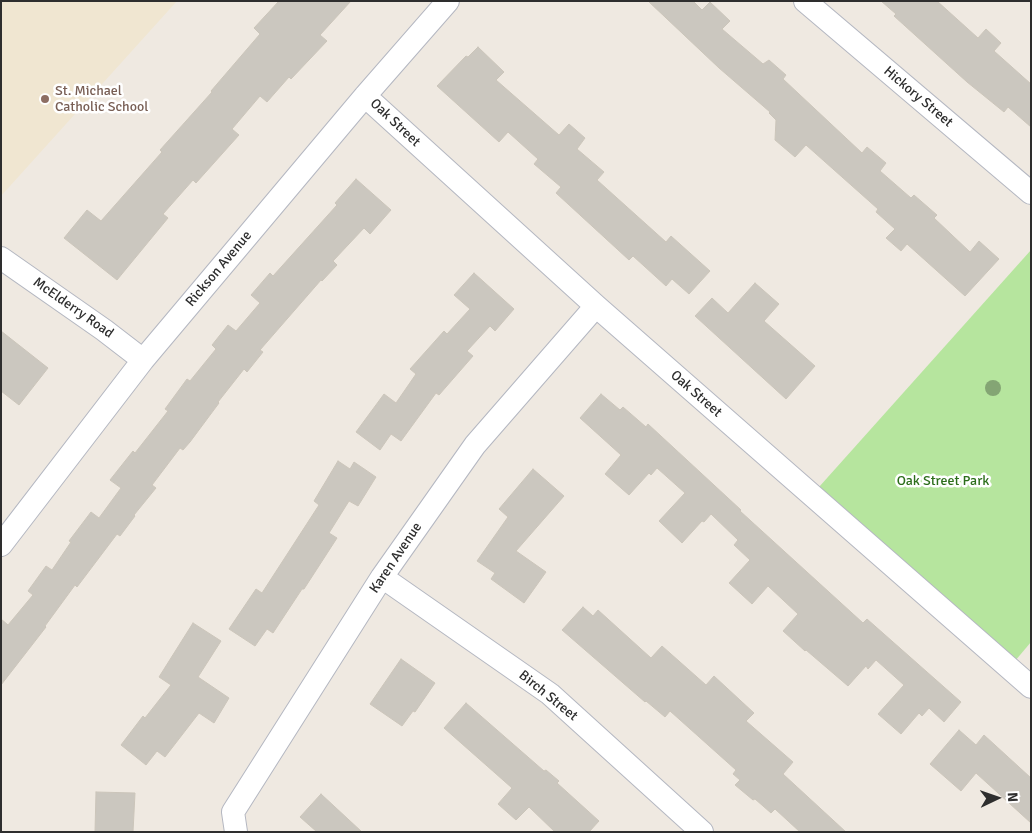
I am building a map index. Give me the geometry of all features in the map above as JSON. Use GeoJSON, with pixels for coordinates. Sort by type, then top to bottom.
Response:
{"type":"FeatureCollection","features":[{"type":"Feature","properties":{"kind":"street","name":"Rickson Avenue"},"geometry":{"type":"LineString","coordinates":[[1,545],[143,360],[365,96],[448,1]]}},
{"type":"Feature","properties":{"kind":"street","name":"Hickory Street"},"geometry":{"type":"LineString","coordinates":[[805,1],[1031,193]]}},
{"type":"Feature","properties":{"kind":"street","name":"Oak Street"},"geometry":{"type":"LineString","coordinates":[[365,96],[596,306],[1031,687]]}},
{"type":"Feature","properties":{"kind":"street","name":"McElderry Road"},"geometry":{"type":"LineString","coordinates":[[1,258],[104,330],[143,360]]}},
{"type":"Feature","properties":{"kind":"street","name":"Karen Avenue"},"geometry":{"type":"LineString","coordinates":[[236,832],[233,812],[382,577],[475,445],[596,306]]}},
{"type":"Feature","properties":{"kind":"street","name":"Birch Street"},"geometry":{"type":"LineString","coordinates":[[382,577],[550,694],[702,832]]}},
{"type":"Feature","properties":{"kind":"shaded area","name":"St. Michael Catholic School"},"geometry":{"type":"Polygon","coordinates":[[[1,1],[177,1],[1,196],[1,1]]]}},
{"type":"Feature","properties":{"kind":"green space","name":"Oak Street Park"},"geometry":{"type":"Polygon","coordinates":[[[1031,250],[1031,642],[1015,661],[819,487],[1031,250]]]}},
{"type":"Feature","properties":{"kind":"building"},"geometry":{"type":"Polygon","coordinates":[[[279,1],[351,1],[320,35],[327,41],[291,79],[289,77],[267,102],[260,96],[232,129],[239,135],[196,183],[193,180],[163,214],[168,218],[117,280],[64,238],[87,210],[101,221],[162,152],[160,150],[212,92],[260,34],[254,28],[279,1]]]}},
{"type":"Feature","properties":{"kind":"building"},"geometry":{"type":"Polygon","coordinates":[[[648,1],[693,1],[702,10],[710,2],[730,21],[722,29],[763,64],[769,60],[786,75],[783,79],[862,153],[867,147],[886,163],[880,171],[911,198],[914,195],[937,215],[934,218],[970,252],[979,241],[999,259],[965,296],[907,244],[901,251],[886,238],[895,229],[876,212],[878,209],[806,145],[795,157],[775,140],[776,120],[770,112],[719,68],[648,1]]]}},
{"type":"Feature","properties":{"kind":"building"},"geometry":{"type":"Polygon","coordinates":[[[881,1],[937,1],[978,38],[986,29],[1001,43],[994,51],[1031,84],[1031,127],[1008,107],[1004,112],[967,82],[894,16],[896,14],[881,1]]]}},
{"type":"Feature","properties":{"kind":"building"},"geometry":{"type":"Polygon","coordinates":[[[478,47],[504,72],[496,80],[559,135],[569,124],[585,138],[577,149],[604,172],[597,180],[666,242],[671,236],[710,271],[689,294],[672,279],[666,286],[633,256],[629,260],[556,193],[561,187],[534,164],[538,159],[508,132],[499,142],[437,86],[466,56],[468,57],[478,47]]]}},
{"type":"Feature","properties":{"kind":"building"},"geometry":{"type":"Polygon","coordinates":[[[356,179],[391,210],[370,234],[364,228],[333,261],[337,265],[321,280],[260,350],[263,352],[247,372],[244,369],[190,442],[183,450],[180,448],[152,485],[156,488],[120,536],[117,534],[77,587],[75,585],[46,627],[1,685],[1,619],[8,625],[33,595],[28,591],[46,566],[52,570],[71,542],[69,541],[91,512],[99,518],[121,488],[110,480],[133,451],[135,453],[168,411],[165,409],[187,379],[190,381],[216,349],[212,345],[228,325],[236,331],[260,303],[251,295],[270,273],[273,276],[337,205],[335,203],[356,179]]]}},
{"type":"Feature","properties":{"kind":"building"},"geometry":{"type":"Polygon","coordinates":[[[474,273],[514,309],[495,331],[490,326],[467,351],[473,356],[439,395],[436,393],[401,441],[391,434],[380,450],[356,432],[384,394],[396,403],[416,374],[410,369],[444,331],[447,334],[470,309],[454,295],[474,273]]]}},
{"type":"Feature","properties":{"kind":"building"},"geometry":{"type":"Polygon","coordinates":[[[755,283],[779,304],[764,321],[815,366],[786,399],[695,316],[712,298],[728,313],[755,283]]]}},
{"type":"Feature","properties":{"kind":"building"},"geometry":{"type":"Polygon","coordinates":[[[1,331],[48,368],[19,405],[1,391],[1,331]]]}},
{"type":"Feature","properties":{"kind":"building"},"geometry":{"type":"Polygon","coordinates":[[[601,394],[620,410],[623,407],[646,427],[648,424],[863,623],[867,619],[961,702],[944,722],[929,708],[922,716],[919,713],[901,734],[878,714],[904,685],[876,660],[868,669],[866,666],[848,686],[783,631],[798,614],[768,586],[752,604],[729,583],[750,560],[734,545],[738,540],[711,514],[682,543],[659,521],[685,493],[657,468],[651,475],[649,473],[629,495],[605,474],[621,455],[580,418],[601,394]]]}},
{"type":"Feature","properties":{"kind":"building"},"geometry":{"type":"Polygon","coordinates":[[[338,461],[350,469],[354,462],[376,477],[358,506],[349,501],[329,533],[337,538],[304,589],[302,589],[273,633],[267,629],[255,646],[229,629],[256,589],[262,593],[319,505],[314,501],[338,461]]]}},
{"type":"Feature","properties":{"kind":"building"},"geometry":{"type":"Polygon","coordinates":[[[533,469],[564,496],[516,551],[546,572],[524,603],[491,579],[495,573],[477,561],[508,517],[499,509],[533,469]]]}},
{"type":"Feature","properties":{"kind":"building"},"geometry":{"type":"Polygon","coordinates":[[[583,607],[593,616],[598,610],[651,658],[662,646],[706,685],[714,676],[754,713],[746,721],[793,762],[783,774],[846,832],[800,832],[775,809],[771,813],[735,785],[740,780],[733,774],[736,770],[670,711],[665,717],[645,702],[562,630],[583,607]]]}},
{"type":"Feature","properties":{"kind":"building"},"geometry":{"type":"Polygon","coordinates":[[[193,623],[221,641],[198,677],[229,698],[214,723],[199,713],[165,757],[157,751],[146,765],[121,745],[143,716],[145,718],[171,685],[159,677],[193,623]]]}},
{"type":"Feature","properties":{"kind":"building"},"geometry":{"type":"Polygon","coordinates":[[[401,659],[435,683],[415,712],[413,711],[402,726],[370,704],[401,659]]]}},
{"type":"Feature","properties":{"kind":"building"},"geometry":{"type":"Polygon","coordinates":[[[466,703],[544,771],[546,770],[559,781],[557,783],[599,821],[589,832],[555,832],[529,807],[516,820],[498,804],[512,788],[444,728],[466,703]]]}},
{"type":"Feature","properties":{"kind":"building"},"geometry":{"type":"Polygon","coordinates":[[[959,730],[976,745],[984,735],[1031,778],[1031,823],[976,773],[961,791],[930,764],[959,730]]]}},
{"type":"Feature","properties":{"kind":"building"},"geometry":{"type":"Polygon","coordinates":[[[96,792],[135,793],[133,832],[95,832],[96,792]]]}},
{"type":"Feature","properties":{"kind":"building"},"geometry":{"type":"Polygon","coordinates":[[[321,794],[362,832],[317,832],[300,817],[321,794]]]}},
{"type":"Feature","properties":{"kind":"place","name":"St. Michael Catholic School"},"geometry":{"type":"Point","coordinates":[45,99]}}]}
